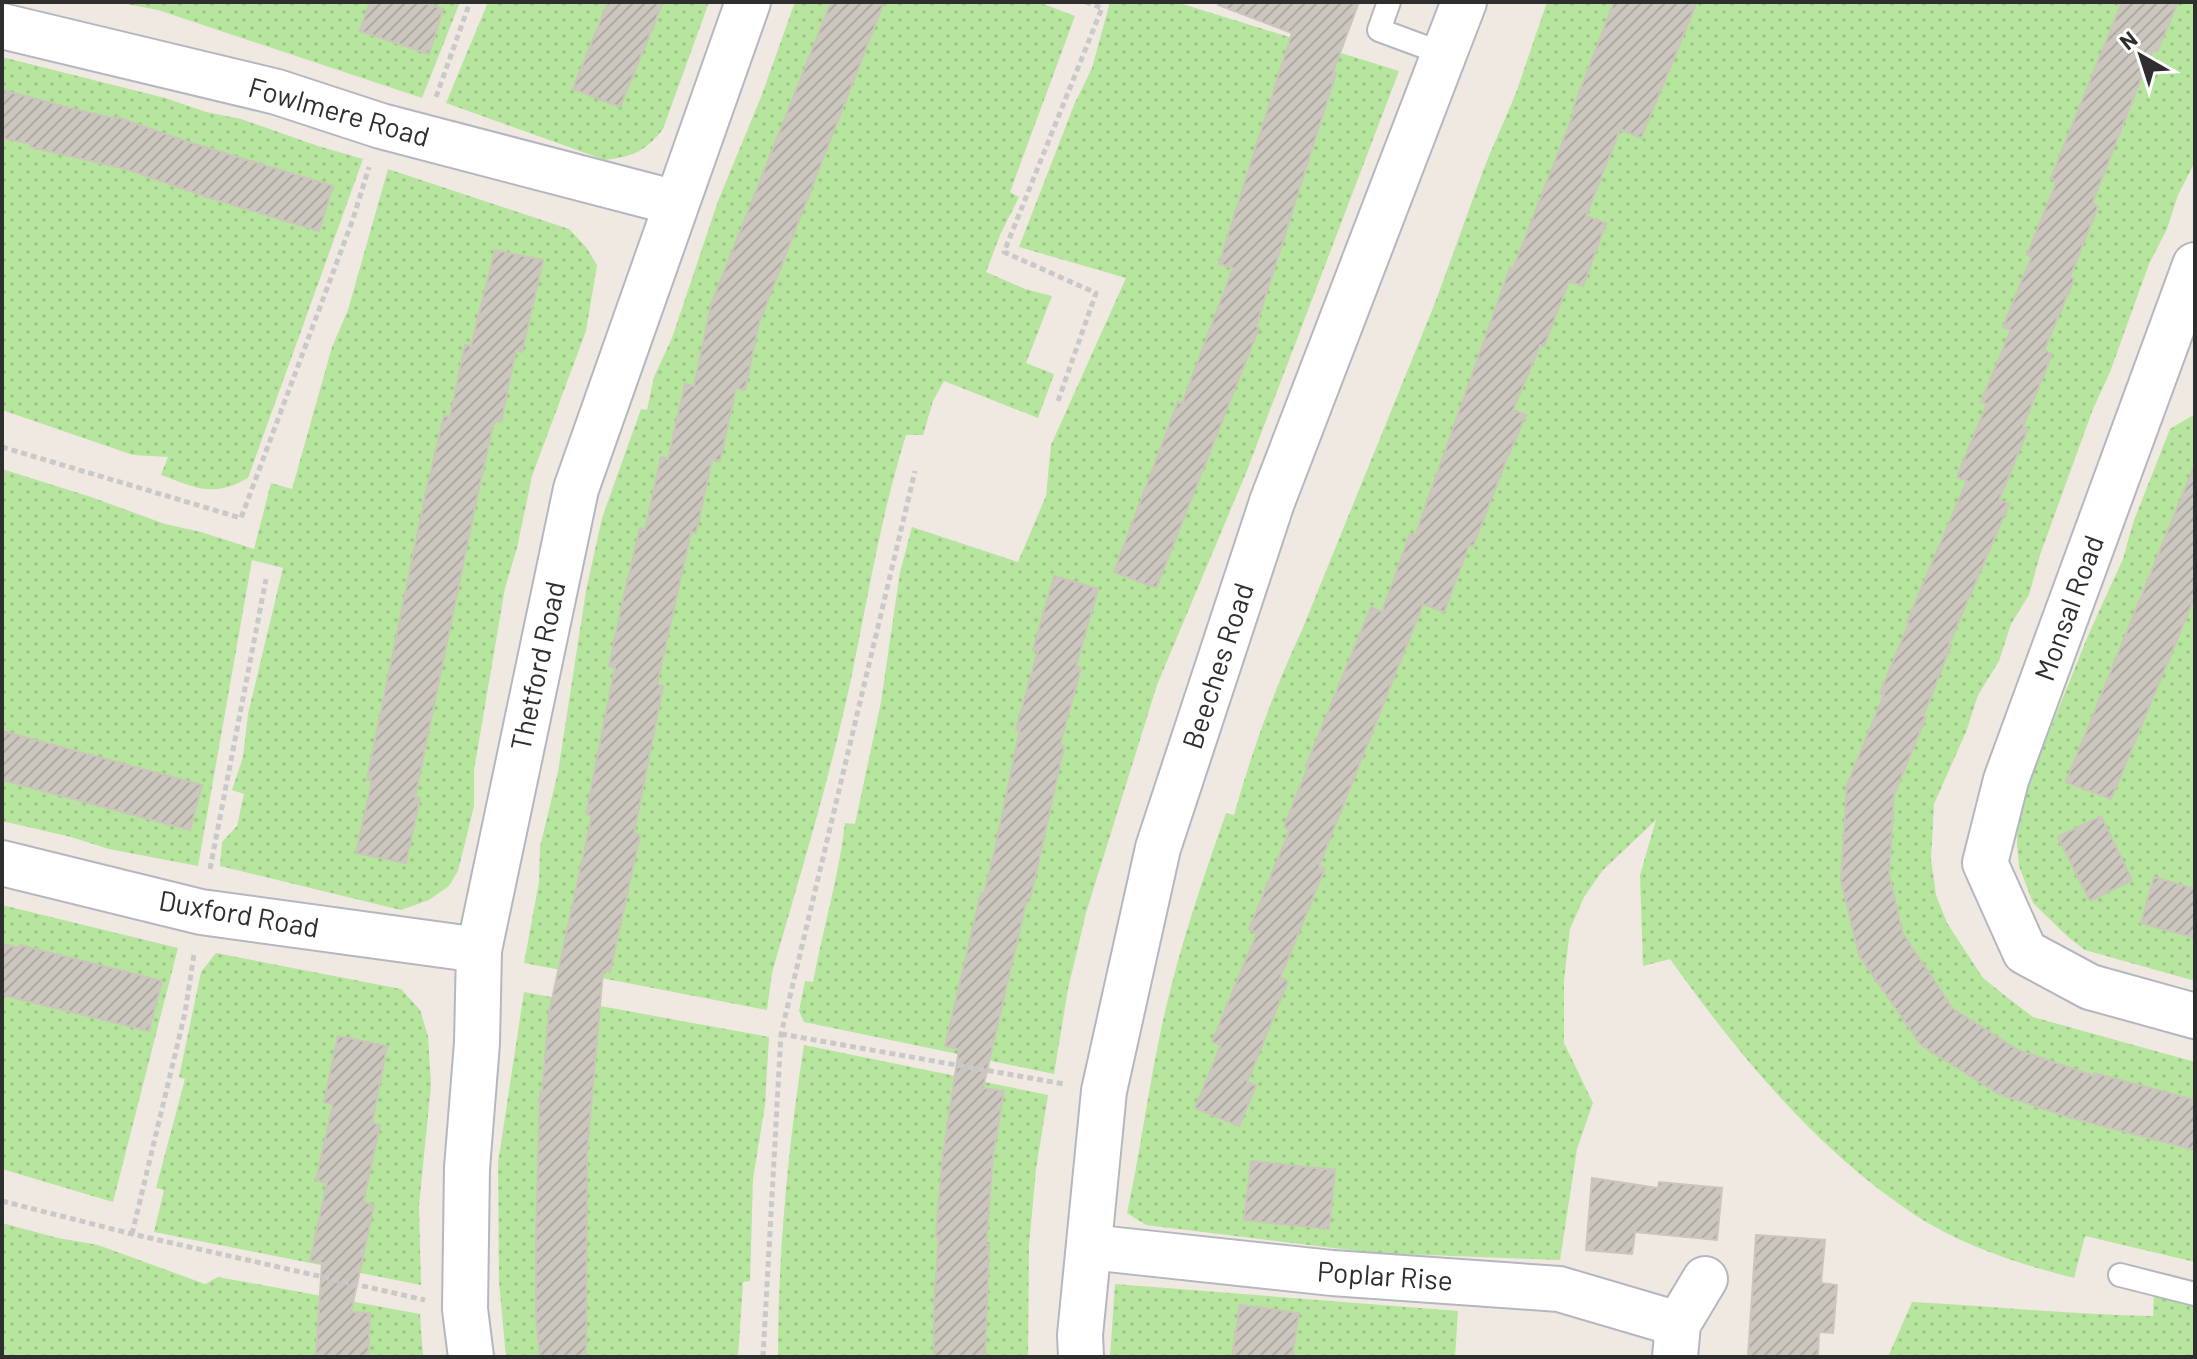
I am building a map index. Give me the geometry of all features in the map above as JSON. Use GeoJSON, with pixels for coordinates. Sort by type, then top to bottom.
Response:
{"type":"FeatureCollection","features":[{"type":"Feature","properties":{"kind":"street","name":"Thetford Road"},"geometry":{"type":"LineString","coordinates":[[471,1357],[465,1309],[467,1168],[477,1043],[479,950],[576,489],[748,2]]}},
{"type":"Feature","properties":{"kind":"street","name":"Beeches Road"},"geometry":{"type":"LineString","coordinates":[[1081,1357],[1080,1335],[1104,1091],[1158,848],[1272,502],[1464,2]]}},
{"type":"Feature","properties":{"kind":"street","name":"Fowlmere Road"},"geometry":{"type":"LineString","coordinates":[[2,26],[277,92],[381,126],[676,203]]}},
{"type":"Feature","properties":{"kind":"street","name":"Monsal Road"},"geometry":{"type":"LineString","coordinates":[[2192,284],[2006,780],[1985,863],[2025,952],[2090,987],[2195,1016]]}},
{"type":"Feature","properties":{"kind":"street","name":"Duxford Road"},"geometry":{"type":"LineString","coordinates":[[2,863],[201,912],[479,950]]}},
{"type":"Feature","properties":{"kind":"street","name":"Poplar Rise"},"geometry":{"type":"LineString","coordinates":[[1089,1247],[1332,1273],[1559,1289],[1676,1341],[1705,1279]]}},
{"type":"Feature","properties":{"kind":"lane"},"geometry":{"type":"LineString","coordinates":[[1389,2],[1379,30],[1444,54]]}},
{"type":"Feature","properties":{"kind":"lane"},"geometry":{"type":"LineString","coordinates":[[2120,1275],[2195,1294]]}},
{"type":"Feature","properties":{"kind":"path"},"geometry":{"type":"LineString","coordinates":[[423,136],[470,2]]}},
{"type":"Feature","properties":{"kind":"path"},"geometry":{"type":"LineString","coordinates":[[1058,401],[1096,293],[1004,252],[1102,8],[1086,2]]}},
{"type":"Feature","properties":{"kind":"path"},"geometry":{"type":"LineString","coordinates":[[2,447],[241,518],[353,219],[381,126]]}},
{"type":"Feature","properties":{"kind":"path"},"geometry":{"type":"LineString","coordinates":[[763,1357],[781,1034],[915,471]]}},
{"type":"Feature","properties":{"kind":"path"},"geometry":{"type":"LineString","coordinates":[[132,1234],[185,1013],[201,912],[266,579]]}},
{"type":"Feature","properties":{"kind":"path"},"geometry":{"type":"LineString","coordinates":[[781,1034],[1104,1091]]}},
{"type":"Feature","properties":{"kind":"path"},"geometry":{"type":"LineString","coordinates":[[2,1201],[132,1234],[465,1309]]}},
{"type":"Feature","properties":{"kind":"green space"},"geometry":{"type":"Polygon","coordinates":[[[116,2],[460,2],[422,98],[158,10],[116,2]]]}},
{"type":"Feature","properties":{"kind":"green space"},"geometry":{"type":"Polygon","coordinates":[[[488,2],[709,2],[663,129],[638,152],[605,160],[446,103],[488,2]]]}},
{"type":"Feature","properties":{"kind":"green space"},"geometry":{"type":"Polygon","coordinates":[[[795,2],[1038,2],[1075,16],[1010,192],[1019,197],[986,272],[1025,289],[1052,296],[1026,363],[1054,374],[1038,418],[944,381],[933,401],[923,435],[906,435],[882,526],[843,716],[772,973],[767,1010],[524,963],[539,882],[540,847],[558,772],[586,591],[602,518],[641,409],[647,410],[654,377],[672,338],[718,201],[761,97],[795,2]]]}},
{"type":"Feature","properties":{"kind":"green space"},"geometry":{"type":"Polygon","coordinates":[[[1110,2],[1176,2],[1399,71],[1246,473],[1157,685],[1086,913],[1068,989],[1054,1074],[804,1022],[799,1011],[805,981],[813,982],[845,823],[855,824],[881,702],[900,572],[912,527],[1018,562],[1046,496],[1051,445],[1126,278],[1019,247],[1074,105],[1092,68],[1110,2]]]}},
{"type":"Feature","properties":{"kind":"green space"},"geometry":{"type":"Polygon","coordinates":[[[1547,2],[2195,2],[2195,162],[2149,264],[2110,372],[2093,409],[2040,555],[2029,595],[2011,624],[1999,661],[1978,695],[1966,732],[1934,804],[1931,859],[1936,895],[1947,923],[1983,978],[2008,998],[2033,1017],[2195,1062],[2195,1262],[2085,1236],[2074,1278],[1972,1245],[1933,1226],[1879,1189],[1812,1130],[1751,1065],[1670,959],[1643,966],[1640,875],[1656,820],[1603,870],[1584,897],[1570,929],[1564,980],[1564,1043],[1593,1103],[1577,1149],[1560,1260],[1375,1253],[1146,1225],[1127,1213],[1170,990],[1226,813],[1234,815],[1273,698],[1435,303],[1486,163],[1516,93],[1547,2]]]}},
{"type":"Feature","properties":{"kind":"green space"},"geometry":{"type":"Polygon","coordinates":[[[2,57],[241,119],[363,159],[248,478],[224,488],[195,487],[161,475],[168,457],[133,455],[2,410],[2,57]]]}},
{"type":"Feature","properties":{"kind":"green space"},"geometry":{"type":"Polygon","coordinates":[[[388,169],[569,229],[597,265],[586,331],[532,476],[505,588],[474,770],[474,806],[458,871],[449,886],[429,900],[401,910],[220,866],[222,842],[237,826],[244,794],[232,790],[243,757],[248,714],[283,568],[252,560],[198,866],[109,849],[2,821],[2,469],[165,524],[254,549],[271,483],[292,489],[332,347],[348,310],[388,169]]]}},
{"type":"Feature","properties":{"kind":"green space"},"geometry":{"type":"Polygon","coordinates":[[[2195,414],[2195,981],[2085,950],[2068,937],[2033,903],[2019,866],[2017,844],[2018,808],[2090,631],[2123,559],[2133,523],[2170,429],[2195,414]]]}},
{"type":"Feature","properties":{"kind":"green space"},"geometry":{"type":"Polygon","coordinates":[[[2,905],[178,948],[113,1202],[2,1169],[2,905]]]}},
{"type":"Feature","properties":{"kind":"green space"},"geometry":{"type":"Polygon","coordinates":[[[216,953],[401,989],[420,1010],[428,1036],[431,1085],[419,1206],[421,1285],[154,1232],[164,1190],[156,1188],[185,1079],[179,1077],[201,972],[216,953]]]}},
{"type":"Feature","properties":{"kind":"green space"},"geometry":{"type":"Polygon","coordinates":[[[524,992],[769,1037],[765,1105],[753,1179],[750,1281],[743,1282],[738,1357],[506,1357],[499,1282],[498,1163],[524,992]]]}},
{"type":"Feature","properties":{"kind":"green space"},"geometry":{"type":"Polygon","coordinates":[[[804,1045],[1048,1095],[1036,1169],[1029,1246],[1028,1357],[778,1357],[785,1201],[804,1045]]]}},
{"type":"Feature","properties":{"kind":"green space"},"geometry":{"type":"Polygon","coordinates":[[[2,1223],[98,1245],[205,1284],[218,1277],[420,1314],[423,1357],[2,1357],[2,1223]]]}},
{"type":"Feature","properties":{"kind":"green space"},"geometry":{"type":"Polygon","coordinates":[[[1115,1284],[1458,1311],[1455,1357],[1110,1357],[1115,1284]]]}},
{"type":"Feature","properties":{"kind":"green space"},"geometry":{"type":"Polygon","coordinates":[[[2154,1293],[2195,1302],[2195,1357],[1888,1357],[1912,1302],[2153,1316],[2154,1293]]]}},
{"type":"Feature","properties":{"kind":"building"},"geometry":{"type":"Polygon","coordinates":[[[370,2],[422,2],[443,9],[429,54],[360,31],[370,2]]]}},
{"type":"Feature","properties":{"kind":"building"},"geometry":{"type":"Polygon","coordinates":[[[608,2],[663,2],[620,107],[573,89],[608,2]]]}},
{"type":"Feature","properties":{"kind":"building"},"geometry":{"type":"Polygon","coordinates":[[[831,2],[884,2],[759,323],[745,390],[736,388],[720,461],[712,459],[696,533],[691,532],[657,684],[663,686],[634,833],[640,835],[610,972],[603,971],[587,1152],[586,1357],[540,1357],[536,1318],[536,1237],[540,1092],[549,1013],[592,816],[586,814],[615,668],[609,666],[623,600],[640,528],[645,530],[661,457],[668,459],[685,384],[694,386],[711,305],[831,2]]]}},
{"type":"Feature","properties":{"kind":"building"},"geometry":{"type":"Polygon","coordinates":[[[1219,2],[1359,2],[1333,72],[1336,73],[1256,326],[1259,328],[1156,588],[1114,572],[1233,268],[1219,264],[1292,33],[1218,5],[1219,2]]]}},
{"type":"Feature","properties":{"kind":"building"},"geometry":{"type":"Polygon","coordinates":[[[1614,2],[1697,2],[1641,138],[1620,129],[1586,216],[1606,223],[1583,286],[1569,281],[1544,346],[1540,345],[1513,410],[1526,415],[1473,546],[1469,545],[1444,612],[1423,604],[1319,866],[1325,868],[1280,978],[1288,981],[1247,1082],[1256,1086],[1239,1126],[1195,1108],[1221,1045],[1212,1042],[1257,933],[1249,929],[1290,830],[1284,827],[1306,766],[1371,607],[1382,612],[1410,534],[1415,536],[1510,268],[1513,269],[1614,2]]]}},
{"type":"Feature","properties":{"kind":"building"},"geometry":{"type":"Polygon","coordinates":[[[2122,2],[2178,2],[2157,52],[2153,50],[2092,204],[2098,206],[2070,277],[2074,279],[2044,350],[2052,354],[2023,426],[2028,429],[1999,500],[2009,504],[1949,644],[1923,716],[1926,717],[1894,794],[1889,875],[1903,934],[1953,1009],[2018,1050],[2094,1076],[2094,1073],[2195,1100],[2195,1150],[2072,1118],[1999,1094],[1921,1045],[1859,955],[1841,880],[1847,785],[1884,695],[1880,693],[1907,622],[1967,481],[1957,477],[1987,404],[1981,402],[2011,330],[2003,327],[2032,256],[2027,255],[2057,181],[2051,178],[2122,2]]]}},
{"type":"Feature","properties":{"kind":"building"},"geometry":{"type":"Polygon","coordinates":[[[2,90],[117,117],[333,186],[319,231],[126,169],[2,138],[2,90]]]}},
{"type":"Feature","properties":{"kind":"building"},"geometry":{"type":"Polygon","coordinates":[[[495,250],[543,260],[522,352],[516,350],[501,422],[494,421],[415,797],[420,798],[406,863],[356,853],[372,781],[367,780],[426,492],[444,416],[450,417],[465,345],[471,346],[495,250]]]}},
{"type":"Feature","properties":{"kind":"building"},"geometry":{"type":"Polygon","coordinates":[[[2195,464],[2195,596],[2111,799],[2066,782],[2195,464]]]}},
{"type":"Feature","properties":{"kind":"building"},"geometry":{"type":"Polygon","coordinates":[[[1054,576],[1098,589],[1076,666],[1081,668],[1060,745],[1064,746],[1039,860],[1030,899],[1027,898],[983,1088],[1004,1091],[993,1156],[986,1245],[989,1245],[985,1357],[934,1357],[939,1236],[936,1236],[943,1154],[959,1049],[945,1046],[981,893],[984,894],[995,849],[1020,730],[1016,729],[1038,651],[1033,650],[1054,576]]]}},
{"type":"Feature","properties":{"kind":"building"},"geometry":{"type":"Polygon","coordinates":[[[2,731],[202,785],[190,830],[2,780],[2,731]]]}},
{"type":"Feature","properties":{"kind":"building"},"geometry":{"type":"Polygon","coordinates":[[[2101,816],[2132,880],[2090,901],[2058,837],[2101,816]]]}},
{"type":"Feature","properties":{"kind":"building"},"geometry":{"type":"Polygon","coordinates":[[[2154,877],[2195,889],[2195,938],[2141,923],[2154,877]]]}},
{"type":"Feature","properties":{"kind":"building"},"geometry":{"type":"Polygon","coordinates":[[[2,944],[19,948],[20,945],[162,981],[149,1031],[2,995],[2,944]]]}},
{"type":"Feature","properties":{"kind":"building"},"geometry":{"type":"Polygon","coordinates":[[[338,1036],[387,1046],[372,1123],[380,1125],[363,1202],[374,1205],[351,1312],[370,1313],[368,1357],[316,1357],[322,1263],[310,1261],[327,1183],[316,1180],[333,1104],[324,1102],[338,1036]]]}},
{"type":"Feature","properties":{"kind":"building"},"geometry":{"type":"Polygon","coordinates":[[[1251,1161],[1335,1170],[1329,1229],[1244,1220],[1251,1161]]]}},
{"type":"Feature","properties":{"kind":"building"},"geometry":{"type":"Polygon","coordinates":[[[1592,1178],[1658,1188],[1659,1182],[1722,1188],[1717,1240],[1635,1232],[1632,1254],[1586,1250],[1592,1178]]]}},
{"type":"Feature","properties":{"kind":"building"},"geometry":{"type":"Polygon","coordinates":[[[1756,1235],[1825,1240],[1821,1283],[1837,1285],[1833,1333],[1819,1332],[1818,1357],[1748,1357],[1756,1235]]]}},
{"type":"Feature","properties":{"kind":"building"},"geometry":{"type":"Polygon","coordinates":[[[1240,1305],[1299,1313],[1292,1357],[1232,1357],[1240,1305]]]}}]}
